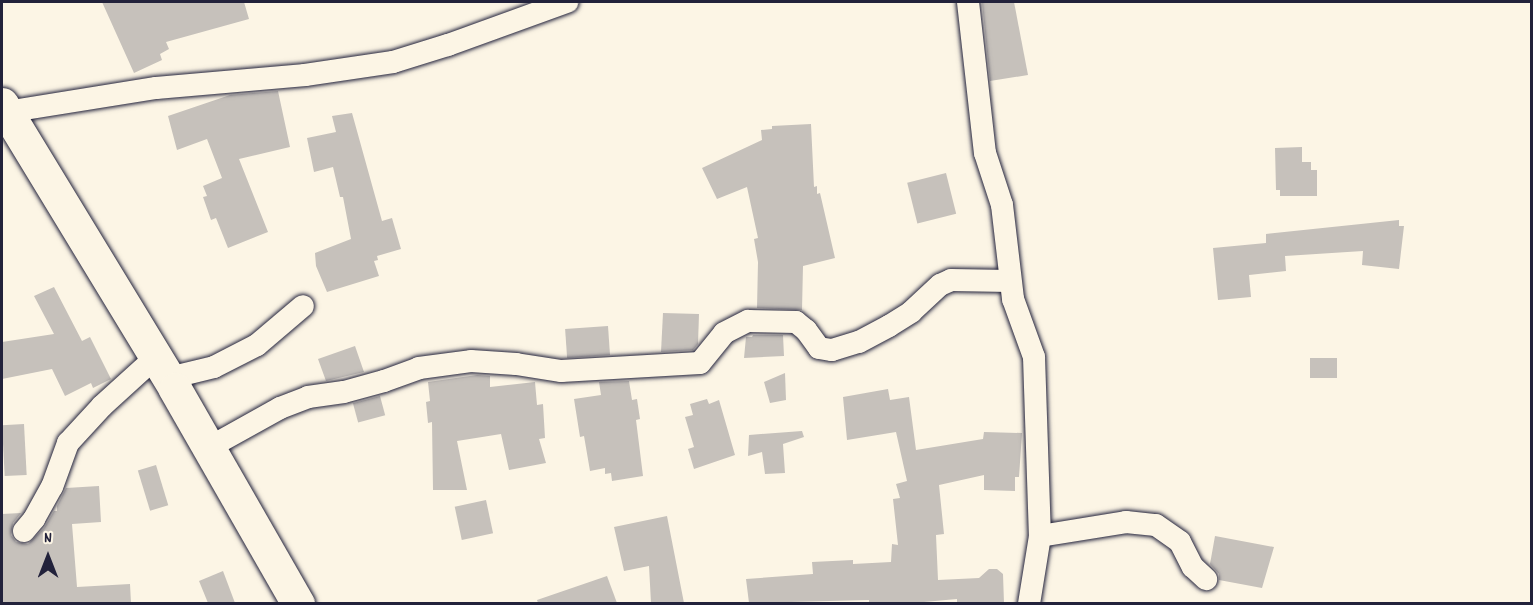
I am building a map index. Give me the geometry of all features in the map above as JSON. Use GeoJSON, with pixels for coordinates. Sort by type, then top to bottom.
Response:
{"type":"FeatureCollection","features":[{"type":"Feature","properties":{"kind":"main road"},"geometry":{"type":"LineString","coordinates":[[4,108],[210,447],[298,603]]}},
{"type":"Feature","properties":{"kind":"street"},"geometry":{"type":"LineString","coordinates":[[4,108],[156,88],[305,75],[393,62],[448,45],[567,2]]}},
{"type":"Feature","properties":{"kind":"street"},"geometry":{"type":"LineString","coordinates":[[968,2],[985,153],[1002,205],[1013,299],[1034,357],[1040,536],[1029,603]]}},
{"type":"Feature","properties":{"kind":"street"},"geometry":{"type":"LineString","coordinates":[[210,447],[280,408],[308,398],[344,392],[384,381],[419,368],[471,361],[516,364],[561,371],[700,363],[724,333],[748,321],[796,322],[806,330],[819,348],[832,350],[859,342],[889,326],[910,312],[940,285],[951,280],[1010,281]]}},
{"type":"Feature","properties":{"kind":"street"},"geometry":{"type":"LineString","coordinates":[[24,531],[34,519],[52,487],[68,442],[102,406],[163,368],[214,367],[257,345],[303,306]]}},
{"type":"Feature","properties":{"kind":"street"},"geometry":{"type":"LineString","coordinates":[[1040,536],[1126,522],[1155,525],[1180,542],[1193,567],[1206,579]]}},
{"type":"Feature","properties":{"kind":"building"},"geometry":{"type":"Polygon","coordinates":[[[102,2],[244,2],[249,19],[166,42],[169,49],[160,54],[162,60],[134,73],[102,2]]]}},
{"type":"Feature","properties":{"kind":"building"},"geometry":{"type":"Polygon","coordinates":[[[982,2],[1014,2],[1028,75],[990,81],[982,2]]]}},
{"type":"Feature","properties":{"kind":"building"},"geometry":{"type":"Polygon","coordinates":[[[278,91],[290,147],[239,159],[268,232],[228,248],[216,218],[211,220],[203,197],[207,196],[203,186],[222,178],[207,139],[177,150],[168,116],[230,95],[278,91]]]}},
{"type":"Feature","properties":{"kind":"building"},"geometry":{"type":"Polygon","coordinates":[[[352,113],[382,221],[392,218],[401,249],[377,256],[378,260],[374,261],[379,276],[327,292],[316,266],[315,253],[351,239],[343,197],[340,197],[333,167],[314,172],[307,138],[336,132],[332,116],[352,113]]]}},
{"type":"Feature","properties":{"kind":"building"},"geometry":{"type":"Polygon","coordinates":[[[811,124],[814,187],[817,186],[817,194],[820,193],[835,258],[803,266],[802,310],[757,308],[758,262],[754,239],[758,238],[747,187],[717,199],[702,168],[762,140],[761,130],[772,129],[772,126],[811,124]]]}},
{"type":"Feature","properties":{"kind":"building"},"geometry":{"type":"Polygon","coordinates":[[[1302,147],[1302,162],[1311,162],[1311,170],[1317,170],[1317,196],[1280,196],[1280,190],[1276,190],[1275,148],[1302,147]]]}},
{"type":"Feature","properties":{"kind":"building"},"geometry":{"type":"Polygon","coordinates":[[[946,173],[956,214],[917,223],[907,183],[946,173]]]}},
{"type":"Feature","properties":{"kind":"building"},"geometry":{"type":"Polygon","coordinates":[[[1399,220],[1399,226],[1404,226],[1399,269],[1362,265],[1363,251],[1285,256],[1286,271],[1249,275],[1251,297],[1218,300],[1213,248],[1266,243],[1266,234],[1399,220]]]}},
{"type":"Feature","properties":{"kind":"building"},"geometry":{"type":"Polygon","coordinates":[[[54,287],[82,341],[90,337],[111,379],[93,388],[91,383],[65,396],[52,369],[2,379],[2,342],[54,334],[34,296],[54,287]]]}},
{"type":"Feature","properties":{"kind":"building"},"geometry":{"type":"Polygon","coordinates":[[[663,313],[699,314],[698,344],[693,350],[661,352],[663,313]]]}},
{"type":"Feature","properties":{"kind":"building"},"geometry":{"type":"Polygon","coordinates":[[[608,326],[610,355],[567,358],[565,329],[608,326]]]}},
{"type":"Feature","properties":{"kind":"building"},"geometry":{"type":"Polygon","coordinates":[[[783,335],[784,356],[744,358],[746,337],[783,335]]]}},
{"type":"Feature","properties":{"kind":"building"},"geometry":{"type":"Polygon","coordinates":[[[355,346],[364,372],[326,381],[318,359],[355,346]]]}},
{"type":"Feature","properties":{"kind":"building"},"geometry":{"type":"Polygon","coordinates":[[[1310,358],[1337,358],[1337,378],[1310,378],[1310,358]]]}},
{"type":"Feature","properties":{"kind":"building"},"geometry":{"type":"Polygon","coordinates":[[[785,373],[786,400],[770,403],[764,382],[785,373]]]}},
{"type":"Feature","properties":{"kind":"building"},"geometry":{"type":"Polygon","coordinates":[[[477,375],[490,376],[490,387],[535,382],[537,405],[543,404],[545,438],[539,439],[546,463],[509,470],[501,434],[457,441],[467,490],[433,490],[432,422],[428,423],[426,402],[430,401],[428,382],[477,375]]]}},
{"type":"Feature","properties":{"kind":"building"},"geometry":{"type":"Polygon","coordinates":[[[629,381],[632,400],[637,399],[640,419],[636,420],[643,476],[612,481],[611,473],[605,474],[605,468],[590,471],[584,436],[580,437],[574,399],[601,395],[599,382],[629,381]]]}},
{"type":"Feature","properties":{"kind":"building"},"geometry":{"type":"Polygon","coordinates":[[[888,389],[890,400],[909,397],[916,450],[983,439],[984,432],[1022,433],[1019,477],[1015,477],[1015,491],[984,490],[984,475],[939,485],[944,534],[936,535],[938,580],[979,578],[989,569],[997,569],[1003,574],[1004,603],[957,603],[957,599],[913,603],[869,603],[869,600],[749,603],[746,579],[813,574],[812,562],[853,560],[853,564],[891,562],[892,544],[898,545],[893,499],[900,498],[896,484],[907,481],[896,432],[847,440],[843,397],[888,389]]]}},
{"type":"Feature","properties":{"kind":"building"},"geometry":{"type":"Polygon","coordinates":[[[380,396],[385,415],[358,423],[353,403],[380,396]]]}},
{"type":"Feature","properties":{"kind":"building"},"geometry":{"type":"Polygon","coordinates":[[[707,399],[709,404],[719,400],[735,455],[694,469],[688,449],[694,447],[685,417],[693,415],[690,404],[707,399]]]}},
{"type":"Feature","properties":{"kind":"building"},"geometry":{"type":"Polygon","coordinates":[[[24,424],[27,475],[5,476],[2,425],[24,424]]]}},
{"type":"Feature","properties":{"kind":"building"},"geometry":{"type":"Polygon","coordinates":[[[802,431],[804,437],[783,444],[785,473],[765,474],[762,452],[748,456],[749,435],[802,431]]]}},
{"type":"Feature","properties":{"kind":"building"},"geometry":{"type":"Polygon","coordinates":[[[156,465],[168,505],[150,511],[138,471],[156,465]]]}},
{"type":"Feature","properties":{"kind":"building"},"geometry":{"type":"Polygon","coordinates":[[[99,486],[101,522],[72,524],[77,587],[130,584],[131,603],[2,603],[2,514],[21,513],[13,523],[11,535],[16,542],[28,544],[44,528],[54,511],[57,511],[57,506],[66,488],[99,486]]]}},
{"type":"Feature","properties":{"kind":"building"},"geometry":{"type":"Polygon","coordinates":[[[486,500],[493,533],[462,540],[455,507],[486,500]]]}},
{"type":"Feature","properties":{"kind":"building"},"geometry":{"type":"Polygon","coordinates":[[[667,516],[684,603],[651,603],[649,566],[624,571],[614,527],[667,516]]]}},
{"type":"Feature","properties":{"kind":"building"},"geometry":{"type":"Polygon","coordinates":[[[1215,536],[1274,547],[1262,588],[1219,580],[1219,574],[1210,564],[1215,536]]]}},
{"type":"Feature","properties":{"kind":"building"},"geometry":{"type":"Polygon","coordinates":[[[223,571],[235,603],[208,603],[199,581],[223,571]]]}},
{"type":"Feature","properties":{"kind":"building"},"geometry":{"type":"Polygon","coordinates":[[[607,576],[617,603],[538,603],[537,600],[607,576]]]}}]}
